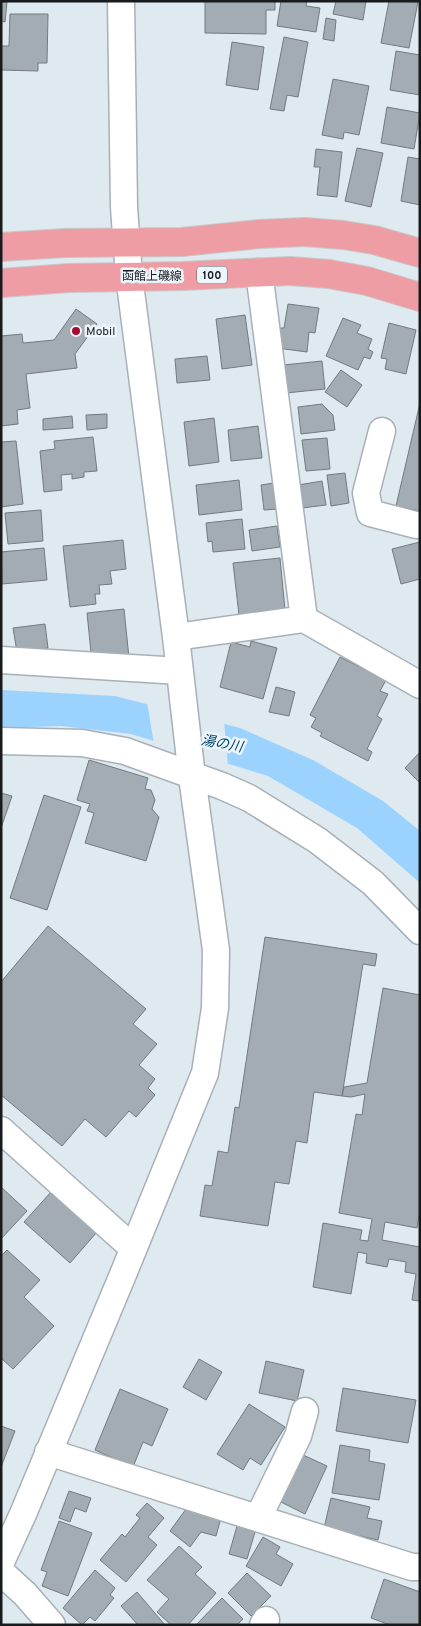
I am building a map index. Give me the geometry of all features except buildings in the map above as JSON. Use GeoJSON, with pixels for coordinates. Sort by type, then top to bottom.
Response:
{"type":"FeatureCollection","features":[{"type":"Feature","properties":{"kind":"main road"},"geometry":{"type":"LineString","coordinates":[[1,247],[66,243],[182,242],[259,234],[305,232],[374,240],[420,253]]}},
{"type":"Feature","properties":{"kind":"main road","name":"函館上磯線"},"geometry":{"type":"LineString","coordinates":[[1,283],[129,276],[182,276],[290,271],[329,274],[367,281],[420,297]]}},
{"type":"Feature","properties":{"kind":"street"},"geometry":{"type":"LineString","coordinates":[[1,1562],[205,1073],[216,1008],[216,950],[129,276],[126,243],[121,1]]}},
{"type":"Feature","properties":{"kind":"street"},"geometry":{"type":"LineString","coordinates":[[258,272],[304,619]]}},
{"type":"Feature","properties":{"kind":"street"},"geometry":{"type":"LineString","coordinates":[[382,431],[366,493],[370,513],[416,526],[420,525]]}},
{"type":"Feature","properties":{"kind":"street"},"geometry":{"type":"LineString","coordinates":[[176,637],[304,619],[420,685]]}},
{"type":"Feature","properties":{"kind":"street"},"geometry":{"type":"LineString","coordinates":[[1,660],[181,681]]}},
{"type":"Feature","properties":{"kind":"street"},"geometry":{"type":"LineString","coordinates":[[1,741],[82,743],[125,751],[192,768],[222,786],[249,798],[317,840],[373,883],[420,930]]}},
{"type":"Feature","properties":{"kind":"street"},"geometry":{"type":"LineString","coordinates":[[1,1130],[133,1248]]}},
{"type":"Feature","properties":{"kind":"street"},"geometry":{"type":"LineString","coordinates":[[258,1518],[298,1436],[305,1411]]}},
{"type":"Feature","properties":{"kind":"street"},"geometry":{"type":"LineString","coordinates":[[48,1452],[412,1567],[420,1567]]}},
{"type":"Feature","properties":{"kind":"street"},"geometry":{"type":"LineString","coordinates":[[1,1572],[25,1594],[52,1625]]}},
{"type":"Feature","properties":{"kind":"water","name":"湯の川"},"geometry":{"type":"Polygon","coordinates":[[[1,690],[115,696],[240,728],[313,760],[383,801],[420,831],[420,883],[357,828],[268,776],[131,734],[61,726],[1,728],[1,690]]]}},
{"type":"Feature","properties":{"kind":"pier"},"geometry":{"type":"Polygon","coordinates":[[[147,702],[224,721],[228,766],[154,744],[147,702]]]}},
{"type":"Feature","properties":{"kind":"place","name":"Mobil"},"geometry":{"type":"Point","coordinates":[76,331]}}]}
